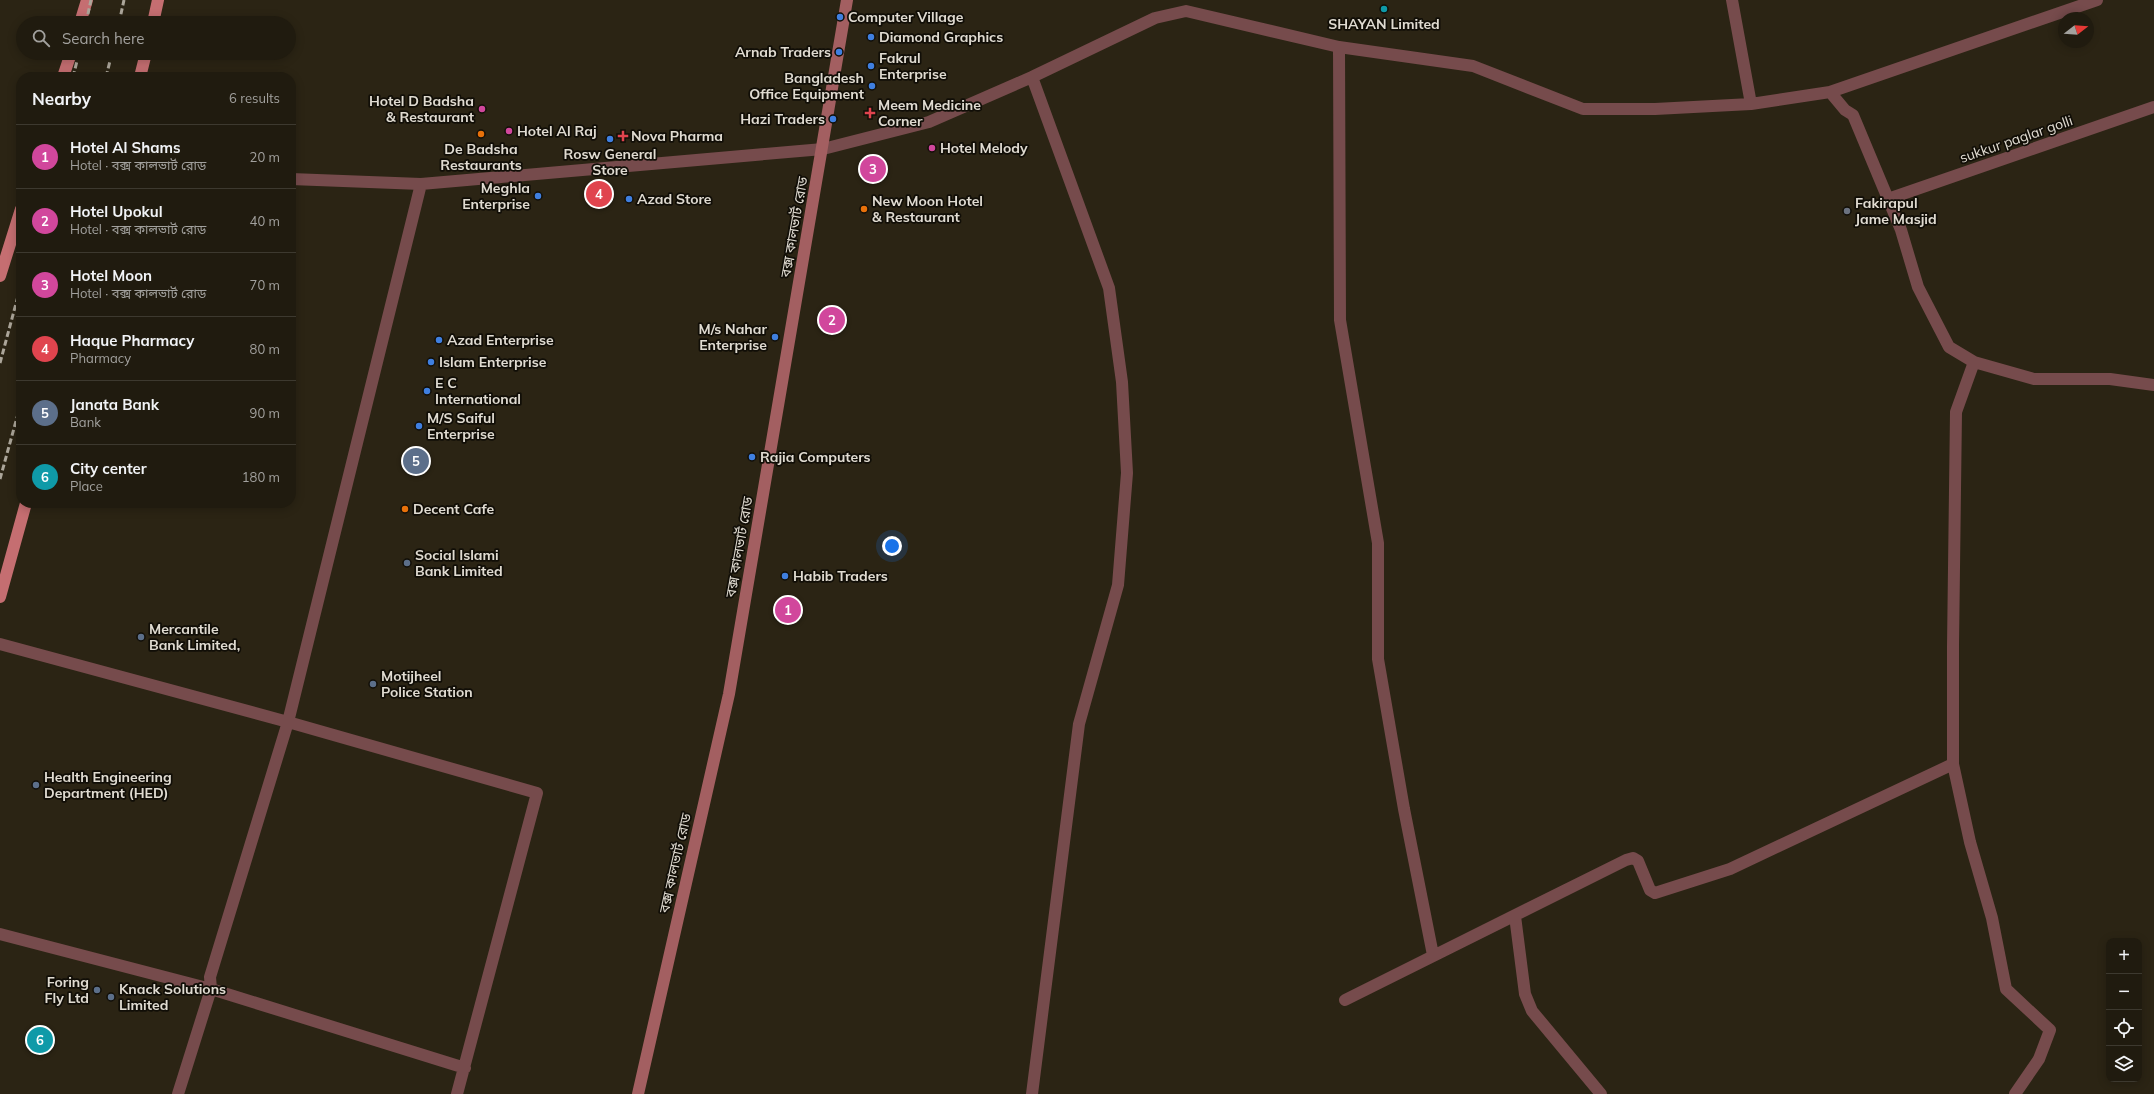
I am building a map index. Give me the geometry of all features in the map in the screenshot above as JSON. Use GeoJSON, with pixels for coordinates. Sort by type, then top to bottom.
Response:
{"type":"FeatureCollection","features":[{"type":"Feature","properties":{"kind":"main road"},"geometry":{"type":"LineString","coordinates":[[82,16],[88,0]]}},
{"type":"Feature","properties":{"kind":"main road"},"geometry":{"type":"LineString","coordinates":[[155,16],[158,0]]}},
{"type":"Feature","properties":{"kind":"main road"},"geometry":{"type":"LineString","coordinates":[[65,72],[69,60]]}},
{"type":"Feature","properties":{"kind":"main road"},"geometry":{"type":"LineString","coordinates":[[141,72],[144,60]]}},
{"type":"Feature","properties":{"kind":"main road"},"geometry":{"type":"LineString","coordinates":[[0,276],[16,225]]}},
{"type":"Feature","properties":{"kind":"main road"},"geometry":{"type":"LineString","coordinates":[[0,597],[25,508]]}},
{"type":"Feature","properties":{"kind":"street","name":"বক্স কালভার্ট রোড"},"geometry":{"type":"LineString","coordinates":[[638,1094],[728,694],[823,150],[847,0]]}},
{"type":"Feature","properties":{"kind":"street"},"geometry":{"type":"LineString","coordinates":[[1732,0],[1751,104]]}},
{"type":"Feature","properties":{"kind":"street"},"geometry":{"type":"LineString","coordinates":[[296,179],[421,184],[823,150],[928,122],[1032,77],[1155,18],[1186,11],[1339,47],[1473,66],[1583,109],[1655,109],[1751,104],[1830,92],[2097,0]]}},
{"type":"Feature","properties":{"kind":"street"},"geometry":{"type":"LineString","coordinates":[[1339,47],[1340,320],[1378,543],[1378,658],[1404,809],[1434,955]]}},
{"type":"Feature","properties":{"kind":"street"},"geometry":{"type":"LineString","coordinates":[[1032,77],[1109,288],[1122,382],[1127,473],[1118,585],[1079,724],[1032,1094]]}},
{"type":"Feature","properties":{"kind":"street"},"geometry":{"type":"LineString","coordinates":[[1830,92],[1845,110],[1853,115],[1901,230],[1918,287],[1949,347],[1974,362],[2034,379],[2110,379],[2154,385]]}},
{"type":"Feature","properties":{"kind":"street","name":"sukkur paglar golli"},"geometry":{"type":"LineString","coordinates":[[1888,199],[2154,107]]}},
{"type":"Feature","properties":{"kind":"street"},"geometry":{"type":"LineString","coordinates":[[178,1094],[211,989],[210,977],[288,722],[421,184]]}},
{"type":"Feature","properties":{"kind":"street"},"geometry":{"type":"LineString","coordinates":[[1974,362],[1956,412],[1953,764],[1970,842],[1992,918],[2006,989],[2050,1030],[2039,1059],[2015,1094]]}},
{"type":"Feature","properties":{"kind":"street"},"geometry":{"type":"LineString","coordinates":[[0,644],[288,722],[537,793],[457,1094]]}},
{"type":"Feature","properties":{"kind":"street"},"geometry":{"type":"LineString","coordinates":[[1345,1000],[1633,858],[1638,861],[1650,890],[1655,893],[1730,869],[1953,764]]}},
{"type":"Feature","properties":{"kind":"street"},"geometry":{"type":"LineString","coordinates":[[1515,916],[1525,994],[1532,1011],[1602,1094]]}},
{"type":"Feature","properties":{"kind":"street"},"geometry":{"type":"LineString","coordinates":[[0,934],[211,989],[465,1068]]}},
{"type":"Feature","properties":{"kind":"railway"},"geometry":{"type":"LineString","coordinates":[[88,16],[91,0]]}},
{"type":"Feature","properties":{"kind":"railway"},"geometry":{"type":"LineString","coordinates":[[121,16],[124,0]]}},
{"type":"Feature","properties":{"kind":"railway"},"geometry":{"type":"LineString","coordinates":[[74,72],[77,60]]}},
{"type":"Feature","properties":{"kind":"railway"},"geometry":{"type":"LineString","coordinates":[[107,72],[110,60]]}},
{"type":"Feature","properties":{"kind":"railway"},"geometry":{"type":"LineString","coordinates":[[0,363],[16,304]]}},
{"type":"Feature","properties":{"kind":"railway"},"geometry":{"type":"LineString","coordinates":[[0,479],[16,421]]}},
{"type":"Feature","properties":{"kind":"place","name":"SHAYAN Limited"},"geometry":{"type":"Point","coordinates":[1384,9]}},
{"type":"Feature","properties":{"kind":"place","name":"Computer Village"},"geometry":{"type":"Point","coordinates":[840,17]}},
{"type":"Feature","properties":{"kind":"place","name":"Diamond Graphics"},"geometry":{"type":"Point","coordinates":[871,37]}},
{"type":"Feature","properties":{"kind":"place","name":"Arnab Traders"},"geometry":{"type":"Point","coordinates":[839,52]}},
{"type":"Feature","properties":{"kind":"place","name":"Fakrul Enterprise"},"geometry":{"type":"Point","coordinates":[871,66]}},
{"type":"Feature","properties":{"kind":"place","name":"Bangladesh Office Equipment"},"geometry":{"type":"Point","coordinates":[872,86]}},
{"type":"Feature","properties":{"kind":"place","name":"Hotel D Badsha & Restaurant"},"geometry":{"type":"Point","coordinates":[482,109]}},
{"type":"Feature","properties":{"kind":"place","name":"Meem Medicine Corner"},"geometry":{"type":"Point","coordinates":[870,113]}},
{"type":"Feature","properties":{"kind":"place","name":"Hazi Traders"},"geometry":{"type":"Point","coordinates":[833,119]}},
{"type":"Feature","properties":{"kind":"place","name":"Hotel Al Raj"},"geometry":{"type":"Point","coordinates":[509,131]}},
{"type":"Feature","properties":{"kind":"place","name":"De Badsha Restaurants"},"geometry":{"type":"Point","coordinates":[481,134]}},
{"type":"Feature","properties":{"kind":"place","name":"Nova Pharma"},"geometry":{"type":"Point","coordinates":[623,136]}},
{"type":"Feature","properties":{"kind":"place","name":"Rosw General Store"},"geometry":{"type":"Point","coordinates":[610,139]}},
{"type":"Feature","properties":{"kind":"place","name":"Hotel Melody"},"geometry":{"type":"Point","coordinates":[932,148]}},
{"type":"Feature","properties":{"kind":"place","name":"Hotel Moon"},"geometry":{"type":"Point","coordinates":[873,169]}},
{"type":"Feature","properties":{"kind":"place","name":"Haque Pharmacy"},"geometry":{"type":"Point","coordinates":[599,194]}},
{"type":"Feature","properties":{"kind":"place","name":"Meghla Enterprise"},"geometry":{"type":"Point","coordinates":[538,196]}},
{"type":"Feature","properties":{"kind":"place","name":"Azad Store"},"geometry":{"type":"Point","coordinates":[629,199]}},
{"type":"Feature","properties":{"kind":"place","name":"New Moon Hotel & Restaurant"},"geometry":{"type":"Point","coordinates":[864,209]}},
{"type":"Feature","properties":{"kind":"place","name":"Fakirapul Jame Masjid"},"geometry":{"type":"Point","coordinates":[1847,211]}},
{"type":"Feature","properties":{"kind":"place","name":"Hotel Upokul"},"geometry":{"type":"Point","coordinates":[832,320]}},
{"type":"Feature","properties":{"kind":"place","name":"M/s Nahar Enterprise"},"geometry":{"type":"Point","coordinates":[775,337]}},
{"type":"Feature","properties":{"kind":"place","name":"Azad Enterprise"},"geometry":{"type":"Point","coordinates":[439,340]}},
{"type":"Feature","properties":{"kind":"place","name":"Islam Enterprise"},"geometry":{"type":"Point","coordinates":[431,362]}},
{"type":"Feature","properties":{"kind":"place","name":"E C International"},"geometry":{"type":"Point","coordinates":[427,391]}},
{"type":"Feature","properties":{"kind":"place","name":"M/S Saiful Enterprise"},"geometry":{"type":"Point","coordinates":[419,426]}},
{"type":"Feature","properties":{"kind":"place","name":"Rajia Computers"},"geometry":{"type":"Point","coordinates":[752,457]}},
{"type":"Feature","properties":{"kind":"place","name":"Janata Bank"},"geometry":{"type":"Point","coordinates":[416,461]}},
{"type":"Feature","properties":{"kind":"place","name":"Decent Cafe"},"geometry":{"type":"Point","coordinates":[405,509]}},
{"type":"Feature","properties":{"kind":"place","name":"Social Islami Bank Limited"},"geometry":{"type":"Point","coordinates":[407,563]}},
{"type":"Feature","properties":{"kind":"place","name":"Habib Traders"},"geometry":{"type":"Point","coordinates":[785,576]}},
{"type":"Feature","properties":{"kind":"place","name":"Hotel Al Shams"},"geometry":{"type":"Point","coordinates":[788,610]}},
{"type":"Feature","properties":{"kind":"place","name":"Mercantile Bank Limited,"},"geometry":{"type":"Point","coordinates":[141,637]}},
{"type":"Feature","properties":{"kind":"place","name":"Motijheel Police Station"},"geometry":{"type":"Point","coordinates":[373,684]}},
{"type":"Feature","properties":{"kind":"place","name":"Health Engineering Department (HED)"},"geometry":{"type":"Point","coordinates":[36,785]}},
{"type":"Feature","properties":{"kind":"place","name":"Foring Fly Ltd"},"geometry":{"type":"Point","coordinates":[97,990]}},
{"type":"Feature","properties":{"kind":"place","name":"Knack Solutions Limited"},"geometry":{"type":"Point","coordinates":[111,997]}},
{"type":"Feature","properties":{"kind":"place","name":"City center"},"geometry":{"type":"Point","coordinates":[40,1040]}}]}
